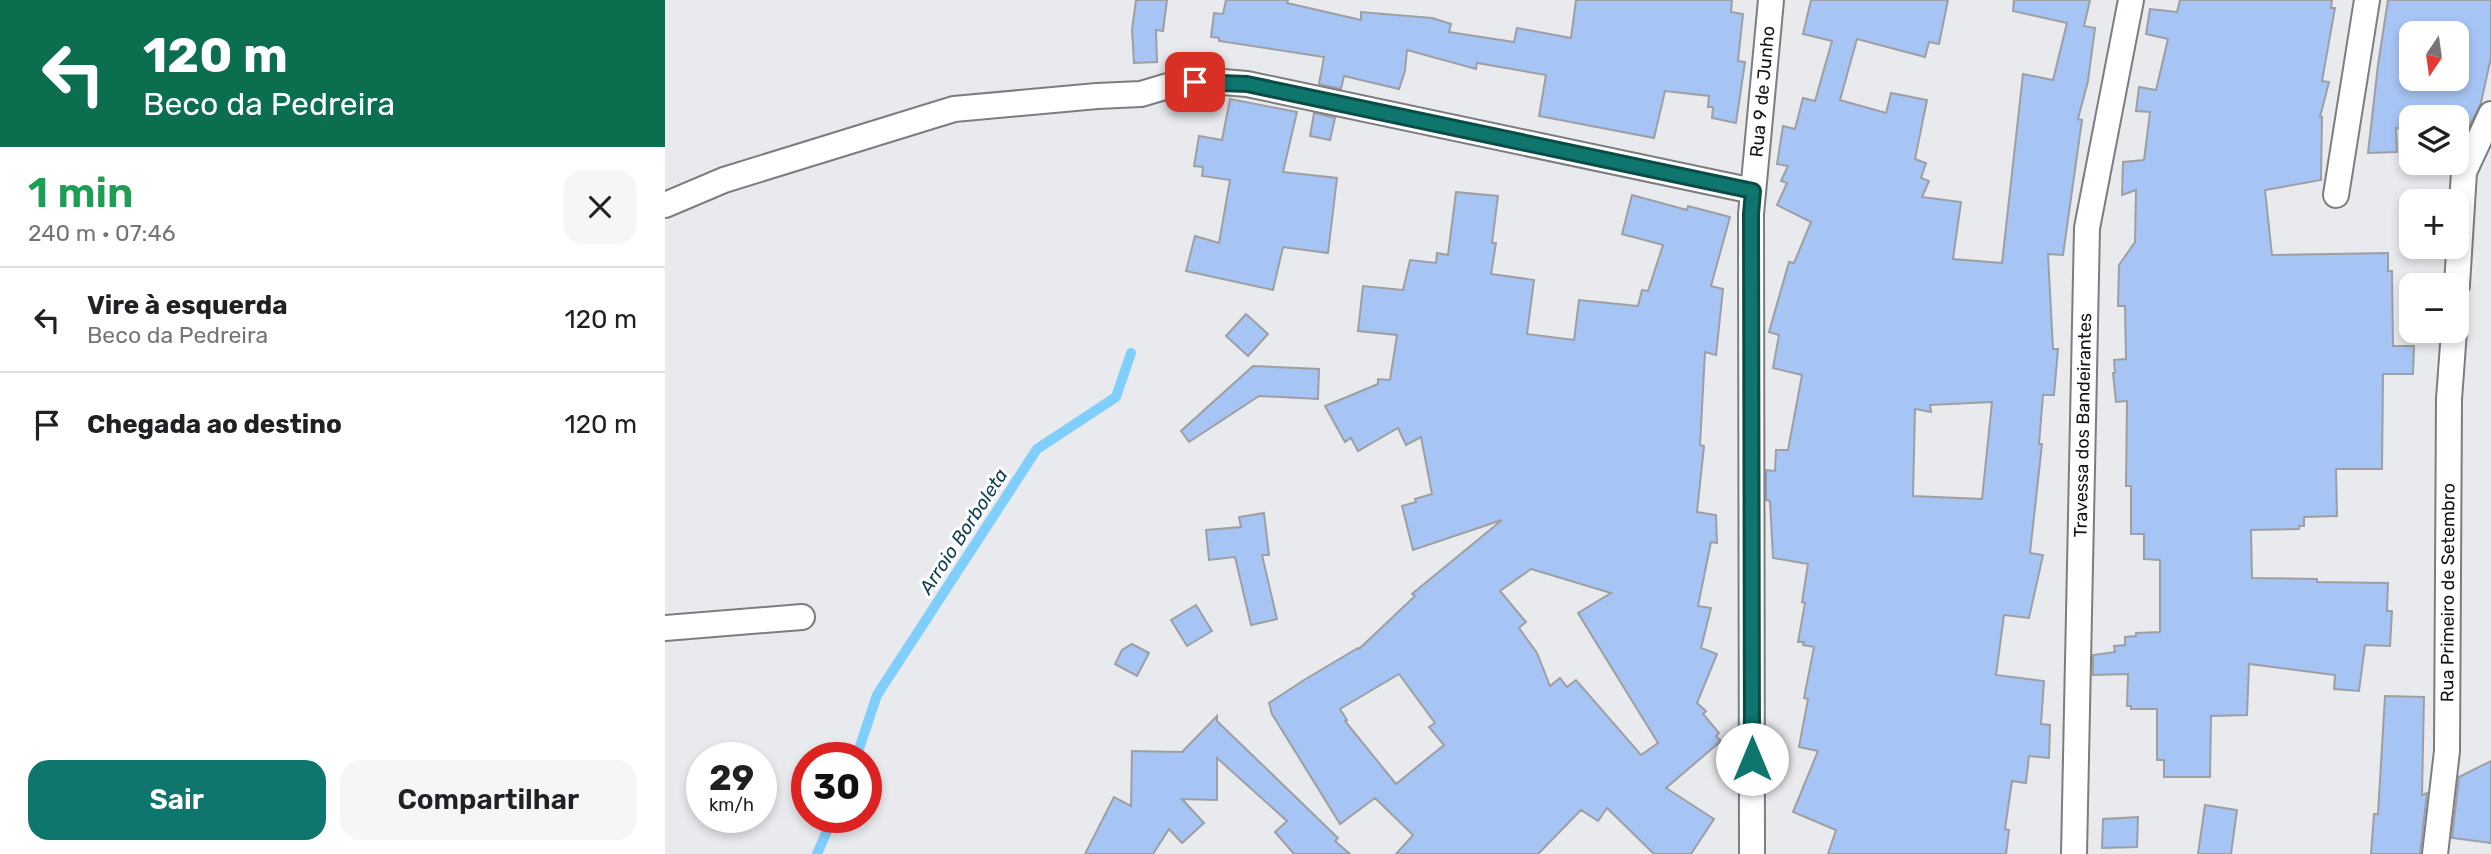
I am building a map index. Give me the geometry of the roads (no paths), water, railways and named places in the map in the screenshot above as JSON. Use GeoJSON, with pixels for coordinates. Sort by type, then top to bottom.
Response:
{"type":"FeatureCollection","features":[{"type":"Feature","properties":{"kind":"street","name":"Rua 9 de Junho"},"geometry":{"type":"LineString","coordinates":[[1752,854],[1751,214],[1772,0]]}},
{"type":"Feature","properties":{"kind":"street","name":"Travessa dos Bandeirantes"},"geometry":{"type":"LineString","coordinates":[[2074,854],[2087,228],[2131,0]]}},
{"type":"Feature","properties":{"kind":"street"},"geometry":{"type":"LineString","coordinates":[[2336,195],[2367,0]]}},
{"type":"Feature","properties":{"kind":"street"},"geometry":{"type":"LineString","coordinates":[[665,205],[725,180],[954,109],[1141,94],[1178,83],[1211,81],[1247,84],[1753,191]]}},
{"type":"Feature","properties":{"kind":"street"},"geometry":{"type":"LineString","coordinates":[[2457,273],[2464,172],[2491,114]]}},
{"type":"Feature","properties":{"kind":"street","name":"Rua Primeiro de Setembro"},"geometry":{"type":"LineString","coordinates":[[2435,854],[2447,751],[2449,399],[2452,343]]}},
{"type":"Feature","properties":{"kind":"street"},"geometry":{"type":"LineString","coordinates":[[665,628],[802,617]]}},
{"type":"Feature","properties":{"kind":"waterway","name":"Arroio Borboleta"},"geometry":{"type":"LineString","coordinates":[[861,742],[877,695],[1037,449],[1116,397],[1131,353]]}},
{"type":"Feature","properties":{"kind":"waterway","name":"Arroio Borboleta"},"geometry":{"type":"LineString","coordinates":[[817,854],[826,833]]}}]}
